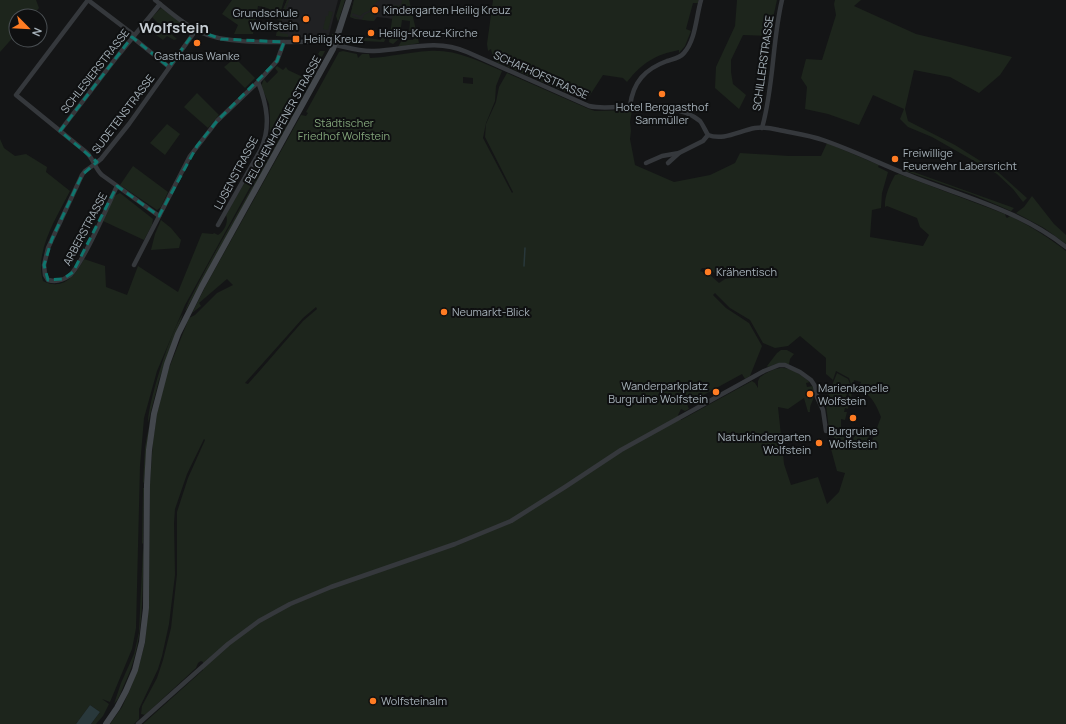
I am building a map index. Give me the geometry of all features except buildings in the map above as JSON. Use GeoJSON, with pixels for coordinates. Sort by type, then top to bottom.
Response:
{"type":"FeatureCollection","features":[{"type":"Feature","properties":{"kind":"main road","name":"PELCHENHOFENER STRASSE"},"geometry":{"type":"LineString","coordinates":[[106,724],[117,708],[135,670],[142,642],[146,608],[148,470],[152,426],[162,380],[178,334],[202,286],[335,45],[348,0]]}},
{"type":"Feature","properties":{"kind":"street"},"geometry":{"type":"LineString","coordinates":[[159,216],[99,172],[86,152],[16,95],[88,0],[170,68]]}},
{"type":"Feature","properties":{"kind":"street","name":"SCHAFHOFSTRASSE"},"geometry":{"type":"LineString","coordinates":[[155,0],[196,30],[221,39],[318,42],[371,52],[426,45],[440,44],[453,46],[588,106],[603,108],[655,106],[682,112],[700,122],[708,135]]}},
{"type":"Feature","properties":{"kind":"street"},"geometry":{"type":"LineString","coordinates":[[630,106],[636,86],[644,73],[678,57],[686,49],[694,30],[702,0]]}},
{"type":"Feature","properties":{"kind":"street","name":"SCHILLERSTRASSE"},"geometry":{"type":"LineString","coordinates":[[762,128],[768,101],[778,19],[782,0]]}},
{"type":"Feature","properties":{"kind":"street","name":"SCHLESIERSTRASSE"},"geometry":{"type":"LineString","coordinates":[[60,131],[133,36],[160,4]]}},
{"type":"Feature","properties":{"kind":"street","name":"SUDETENSTRASSE"},"geometry":{"type":"LineString","coordinates":[[46,275],[45,258],[52,239],[85,170],[95,164],[129,124],[196,30]]}},
{"type":"Feature","properties":{"kind":"street"},"geometry":{"type":"LineString","coordinates":[[134,265],[185,164],[197,146],[217,121],[258,82],[277,61],[284,42]]}},
{"type":"Feature","properties":{"kind":"street","name":"LUSENSTRASSE"},"geometry":{"type":"LineString","coordinates":[[218,225],[261,149],[266,136],[267,109],[258,82]]}},
{"type":"Feature","properties":{"kind":"street"},"geometry":{"type":"LineString","coordinates":[[668,163],[679,153],[703,141],[708,135],[720,137],[762,128],[778,130],[823,140],[916,178],[969,196],[1026,221],[1066,247]]}},
{"type":"Feature","properties":{"kind":"street"},"geometry":{"type":"LineString","coordinates":[[646,163],[662,156],[679,153]]}},
{"type":"Feature","properties":{"kind":"street","name":"ARBERSTRASSE"},"geometry":{"type":"LineString","coordinates":[[46,275],[48,280],[56,281],[73,272],[88,246],[117,186]]}},
{"type":"Feature","properties":{"kind":"street"},"geometry":{"type":"LineString","coordinates":[[138,724],[228,644],[259,621],[290,604],[332,587],[455,544],[505,523],[565,487],[621,450],[764,371],[779,365],[785,365],[811,380],[815,386],[817,397],[823,410],[826,431]]}},
{"type":"Feature","properties":{"kind":"highlighted area"},"geometry":{"type":"Polygon","coordinates":[[[196,30],[221,39],[284,42],[277,61],[217,121],[197,146],[159,216],[117,186],[73,272],[63,279],[48,280],[44,265],[52,239],[82,175],[97,162],[60,131],[132,37],[169,67],[196,30]]]}},
{"type":"Feature","properties":{"kind":"shaded area","name":"Grundschule Wolfstein"},"geometry":{"type":"Polygon","coordinates":[[[287,0],[338,0],[328,39],[276,36],[280,17],[287,0]]]}},
{"type":"Feature","properties":{"kind":"shaded area","name":"Kindergarten Heilig Kreuz"},"geometry":{"type":"Polygon","coordinates":[[[354,0],[409,0],[411,8],[394,19],[377,17],[374,21],[355,19],[350,17],[354,0]]]}},
{"type":"Feature","properties":{"kind":"shaded area"},"geometry":{"type":"Polygon","coordinates":[[[90,705],[100,712],[91,724],[76,724],[90,705]]]}},
{"type":"Feature","properties":{"kind":"green space"},"geometry":{"type":"Polygon","coordinates":[[[0,0],[36,0],[39,8],[8,8],[8,43],[0,52],[0,0]]]}},
{"type":"Feature","properties":{"kind":"green space"},"geometry":{"type":"Polygon","coordinates":[[[232,0],[284,0],[278,21],[277,17],[271,10],[258,6],[253,34],[234,34],[238,25],[222,14],[232,0]]]}},
{"type":"Feature","properties":{"kind":"green space"},"geometry":{"type":"Polygon","coordinates":[[[287,0],[289,0],[280,24],[287,26],[286,29],[281,29],[280,33],[288,34],[288,37],[276,36],[280,17],[287,0]]]}},
{"type":"Feature","properties":{"kind":"green space"},"geometry":{"type":"Polygon","coordinates":[[[341,0],[345,0],[334,35],[332,38],[332,34],[334,34],[338,22],[336,16],[341,0]]]}},
{"type":"Feature","properties":{"kind":"green space"},"geometry":{"type":"Polygon","coordinates":[[[354,0],[380,0],[370,10],[363,13],[361,16],[352,13],[352,16],[359,18],[358,19],[350,17],[354,0]]]}},
{"type":"Feature","properties":{"kind":"green space"},"geometry":{"type":"Polygon","coordinates":[[[402,0],[409,0],[419,43],[398,47],[402,40],[413,40],[414,35],[409,35],[410,21],[402,20],[400,34],[403,35],[393,44],[389,42],[394,5],[401,6],[402,0]]]}},
{"type":"Feature","properties":{"kind":"green space"},"geometry":{"type":"Polygon","coordinates":[[[493,0],[699,0],[698,3],[693,3],[686,29],[691,31],[685,46],[679,53],[679,50],[663,54],[650,60],[638,69],[627,82],[623,78],[603,75],[590,95],[584,100],[494,61],[491,49],[488,51],[487,44],[493,0]]]}},
{"type":"Feature","properties":{"kind":"green space"},"geometry":{"type":"Polygon","coordinates":[[[737,0],[777,0],[769,36],[743,35],[731,60],[733,84],[746,95],[739,109],[715,88],[716,67],[735,26],[737,0]]]}},
{"type":"Feature","properties":{"kind":"green space"},"geometry":{"type":"Polygon","coordinates":[[[835,0],[861,0],[854,6],[916,34],[1012,57],[1000,75],[979,93],[950,77],[914,70],[905,109],[908,121],[955,145],[998,172],[1027,198],[1023,202],[1013,189],[997,174],[932,137],[908,127],[900,119],[904,109],[873,95],[859,125],[828,114],[805,109],[807,87],[801,78],[806,59],[822,60],[836,15],[834,4],[835,0]]]}},
{"type":"Feature","properties":{"kind":"green space"},"geometry":{"type":"Polygon","coordinates":[[[161,8],[190,29],[189,31],[175,23],[169,32],[177,39],[174,40],[167,36],[163,40],[152,32],[159,24],[152,17],[161,8]]]}},
{"type":"Feature","properties":{"kind":"green space"},"geometry":{"type":"Polygon","coordinates":[[[329,11],[333,12],[328,30],[323,29],[326,16],[328,16],[329,11]]]}},
{"type":"Feature","properties":{"kind":"green space"},"geometry":{"type":"Polygon","coordinates":[[[370,12],[374,14],[374,21],[362,20],[364,15],[370,12]]]}},
{"type":"Feature","properties":{"kind":"green space"},"geometry":{"type":"Polygon","coordinates":[[[362,37],[381,40],[381,38],[386,38],[384,42],[362,41],[362,37]]]}},
{"type":"Feature","properties":{"kind":"green space"},"geometry":{"type":"Polygon","coordinates":[[[320,51],[325,51],[185,305],[157,371],[144,418],[140,466],[136,628],[132,649],[110,702],[102,699],[109,704],[103,716],[96,724],[91,724],[100,712],[90,705],[76,724],[0,724],[0,139],[4,148],[15,156],[26,154],[47,167],[46,172],[70,191],[53,223],[44,246],[41,270],[43,281],[50,284],[57,284],[68,280],[77,271],[84,259],[105,266],[106,287],[127,295],[138,266],[178,292],[202,233],[214,233],[218,235],[224,229],[227,221],[226,215],[266,145],[270,131],[270,117],[269,104],[261,86],[264,79],[267,83],[278,72],[275,68],[277,66],[283,70],[286,67],[288,70],[305,78],[306,73],[312,73],[321,57],[318,54],[320,51]]]}},
{"type":"Feature","properties":{"kind":"green space","name":"Städtischer Friedhof Wolfstein"},"geometry":{"type":"Polygon","coordinates":[[[343,51],[357,54],[358,58],[362,54],[369,54],[370,58],[422,52],[448,52],[467,56],[502,71],[496,86],[495,101],[486,123],[483,138],[512,193],[513,192],[485,137],[486,124],[496,102],[499,87],[507,73],[595,111],[632,110],[630,139],[635,165],[674,182],[710,175],[735,163],[740,153],[821,156],[827,143],[879,165],[878,167],[888,172],[882,193],[881,208],[872,210],[870,237],[923,246],[929,235],[920,227],[917,218],[887,206],[885,207],[885,199],[889,186],[895,175],[899,174],[1005,214],[1007,218],[1010,216],[1039,232],[1066,251],[1066,724],[143,724],[203,670],[203,662],[201,661],[198,663],[196,668],[145,715],[141,714],[142,706],[157,678],[171,628],[177,574],[177,512],[188,478],[205,440],[204,439],[187,474],[175,509],[175,575],[169,624],[158,669],[139,709],[139,719],[134,724],[110,724],[122,707],[131,687],[145,643],[149,601],[150,482],[153,441],[157,414],[167,373],[189,318],[195,315],[217,293],[233,285],[227,279],[199,303],[201,306],[192,313],[301,115],[306,116],[308,113],[306,112],[339,52],[343,51]],[[463,77],[463,83],[473,84],[473,78],[463,77]],[[702,268],[700,271],[710,275],[719,283],[725,279],[731,278],[733,275],[731,273],[718,275],[707,268],[702,268]],[[715,293],[713,295],[726,308],[749,323],[762,346],[750,376],[745,379],[742,374],[687,404],[689,409],[685,411],[681,409],[678,415],[681,420],[752,381],[758,388],[758,381],[760,377],[774,369],[786,368],[792,370],[810,382],[806,383],[807,387],[813,386],[814,398],[810,412],[808,412],[804,398],[788,409],[778,407],[784,464],[791,485],[818,477],[827,504],[839,492],[845,473],[837,471],[831,449],[836,447],[833,434],[853,439],[855,435],[865,438],[861,436],[862,431],[869,436],[866,445],[866,451],[868,440],[872,441],[881,417],[875,405],[871,398],[861,390],[861,382],[854,380],[851,398],[848,398],[851,384],[849,378],[836,371],[833,380],[826,374],[826,358],[800,336],[788,346],[775,348],[763,343],[750,320],[730,308],[715,293]],[[316,307],[303,318],[245,383],[248,384],[303,321],[317,309],[316,307]]]}},
{"type":"Feature","properties":{"kind":"green space"},"geometry":{"type":"Polygon","coordinates":[[[235,58],[255,78],[245,88],[224,67],[235,58]]]}},
{"type":"Feature","properties":{"kind":"green space"},"geometry":{"type":"Polygon","coordinates":[[[324,59],[186,310],[185,311],[208,265],[324,59]]]}},
{"type":"Feature","properties":{"kind":"green space"},"geometry":{"type":"Polygon","coordinates":[[[197,93],[219,115],[208,128],[184,107],[197,93]]]}},
{"type":"Feature","properties":{"kind":"green space"},"geometry":{"type":"Polygon","coordinates":[[[167,124],[180,134],[165,155],[150,143],[167,124]]]}},
{"type":"Feature","properties":{"kind":"green space"},"geometry":{"type":"Polygon","coordinates":[[[907,158],[908,170],[1014,208],[1011,211],[974,195],[903,170],[907,158]]]}},
{"type":"Feature","properties":{"kind":"green space"},"geometry":{"type":"Polygon","coordinates":[[[133,166],[168,192],[161,207],[157,210],[120,185],[133,166]]]}},
{"type":"Feature","properties":{"kind":"green space"},"geometry":{"type":"Polygon","coordinates":[[[120,193],[153,219],[152,225],[144,240],[103,221],[114,196],[120,193]]]}},
{"type":"Feature","properties":{"kind":"green space"},"geometry":{"type":"Polygon","coordinates":[[[1032,196],[1054,224],[1066,235],[1066,244],[1044,228],[1016,213],[1024,207],[1032,196]]]}},
{"type":"Feature","properties":{"kind":"green space"},"geometry":{"type":"Polygon","coordinates":[[[161,220],[171,228],[181,240],[179,248],[151,250],[155,234],[161,220]]]}},
{"type":"Feature","properties":{"kind":"green space"},"geometry":{"type":"Polygon","coordinates":[[[183,314],[159,380],[148,423],[152,400],[161,367],[172,335],[183,314]]]}},
{"type":"Feature","properties":{"kind":"green space"},"geometry":{"type":"Polygon","coordinates":[[[781,350],[787,350],[794,354],[790,359],[789,364],[779,363],[768,367],[767,366],[781,350]]]}},
{"type":"Feature","properties":{"kind":"green space"},"geometry":{"type":"Polygon","coordinates":[[[837,373],[848,379],[850,384],[843,407],[847,398],[850,400],[848,409],[845,408],[844,412],[847,412],[845,420],[841,419],[841,432],[829,429],[826,405],[837,373]]]}},
{"type":"Feature","properties":{"kind":"green space"},"geometry":{"type":"Polygon","coordinates":[[[149,426],[144,482],[143,483],[145,447],[149,426]]]}},
{"type":"Feature","properties":{"kind":"green space"},"geometry":{"type":"Polygon","coordinates":[[[144,488],[143,544],[142,543],[144,488]]]}},
{"type":"Feature","properties":{"kind":"green space"},"geometry":{"type":"Polygon","coordinates":[[[143,547],[144,558],[140,632],[130,672],[120,695],[114,704],[121,683],[134,654],[139,632],[143,547]]]}},
{"type":"Feature","properties":{"kind":"waterway"},"geometry":{"type":"LineString","coordinates":[[524,266],[525,248]]}},
{"type":"Feature","properties":{"kind":"place","name":"Kindergarten Heilig Kreuz"},"geometry":{"type":"Point","coordinates":[375,10]}},
{"type":"Feature","properties":{"kind":"place","name":"Grundschule Wolfstein"},"geometry":{"type":"Point","coordinates":[306,19]}},
{"type":"Feature","properties":{"kind":"place","name":"Heilig-Kreuz-Kirche"},"geometry":{"type":"Point","coordinates":[371,33]}},
{"type":"Feature","properties":{"kind":"place","name":"Heilig Kreuz"},"geometry":{"type":"Point","coordinates":[296,39]}},
{"type":"Feature","properties":{"kind":"place","name":"Gasthaus Wanke"},"geometry":{"type":"Point","coordinates":[197,43]}},
{"type":"Feature","properties":{"kind":"place","name":"Hotel Berggasthof Sammüller"},"geometry":{"type":"Point","coordinates":[662,94]}},
{"type":"Feature","properties":{"kind":"place","name":"Freiwillige Feuerwehr Labersricht"},"geometry":{"type":"Point","coordinates":[895,159]}},
{"type":"Feature","properties":{"kind":"place","name":"Krähentisch"},"geometry":{"type":"Point","coordinates":[708,272]}},
{"type":"Feature","properties":{"kind":"place","name":"Neumarkt-Blick"},"geometry":{"type":"Point","coordinates":[444,312]}},
{"type":"Feature","properties":{"kind":"place","name":"Wanderparkplatz Burgruine Wolfstein"},"geometry":{"type":"Point","coordinates":[716,392]}},
{"type":"Feature","properties":{"kind":"place","name":"Marienkapelle Wolfstein"},"geometry":{"type":"Point","coordinates":[810,394]}},
{"type":"Feature","properties":{"kind":"place","name":"Burgruine Wolfstein"},"geometry":{"type":"Point","coordinates":[853,418]}},
{"type":"Feature","properties":{"kind":"place","name":"Naturkindergarten Wolfstein"},"geometry":{"type":"Point","coordinates":[819,443]}},
{"type":"Feature","properties":{"kind":"place","name":"Wolfsteinalm"},"geometry":{"type":"Point","coordinates":[373,701]}},
{"type":"Feature","properties":{"kind":"district","name":"Wolfstein"},"geometry":{"type":"Point","coordinates":[174,28]}}]}
